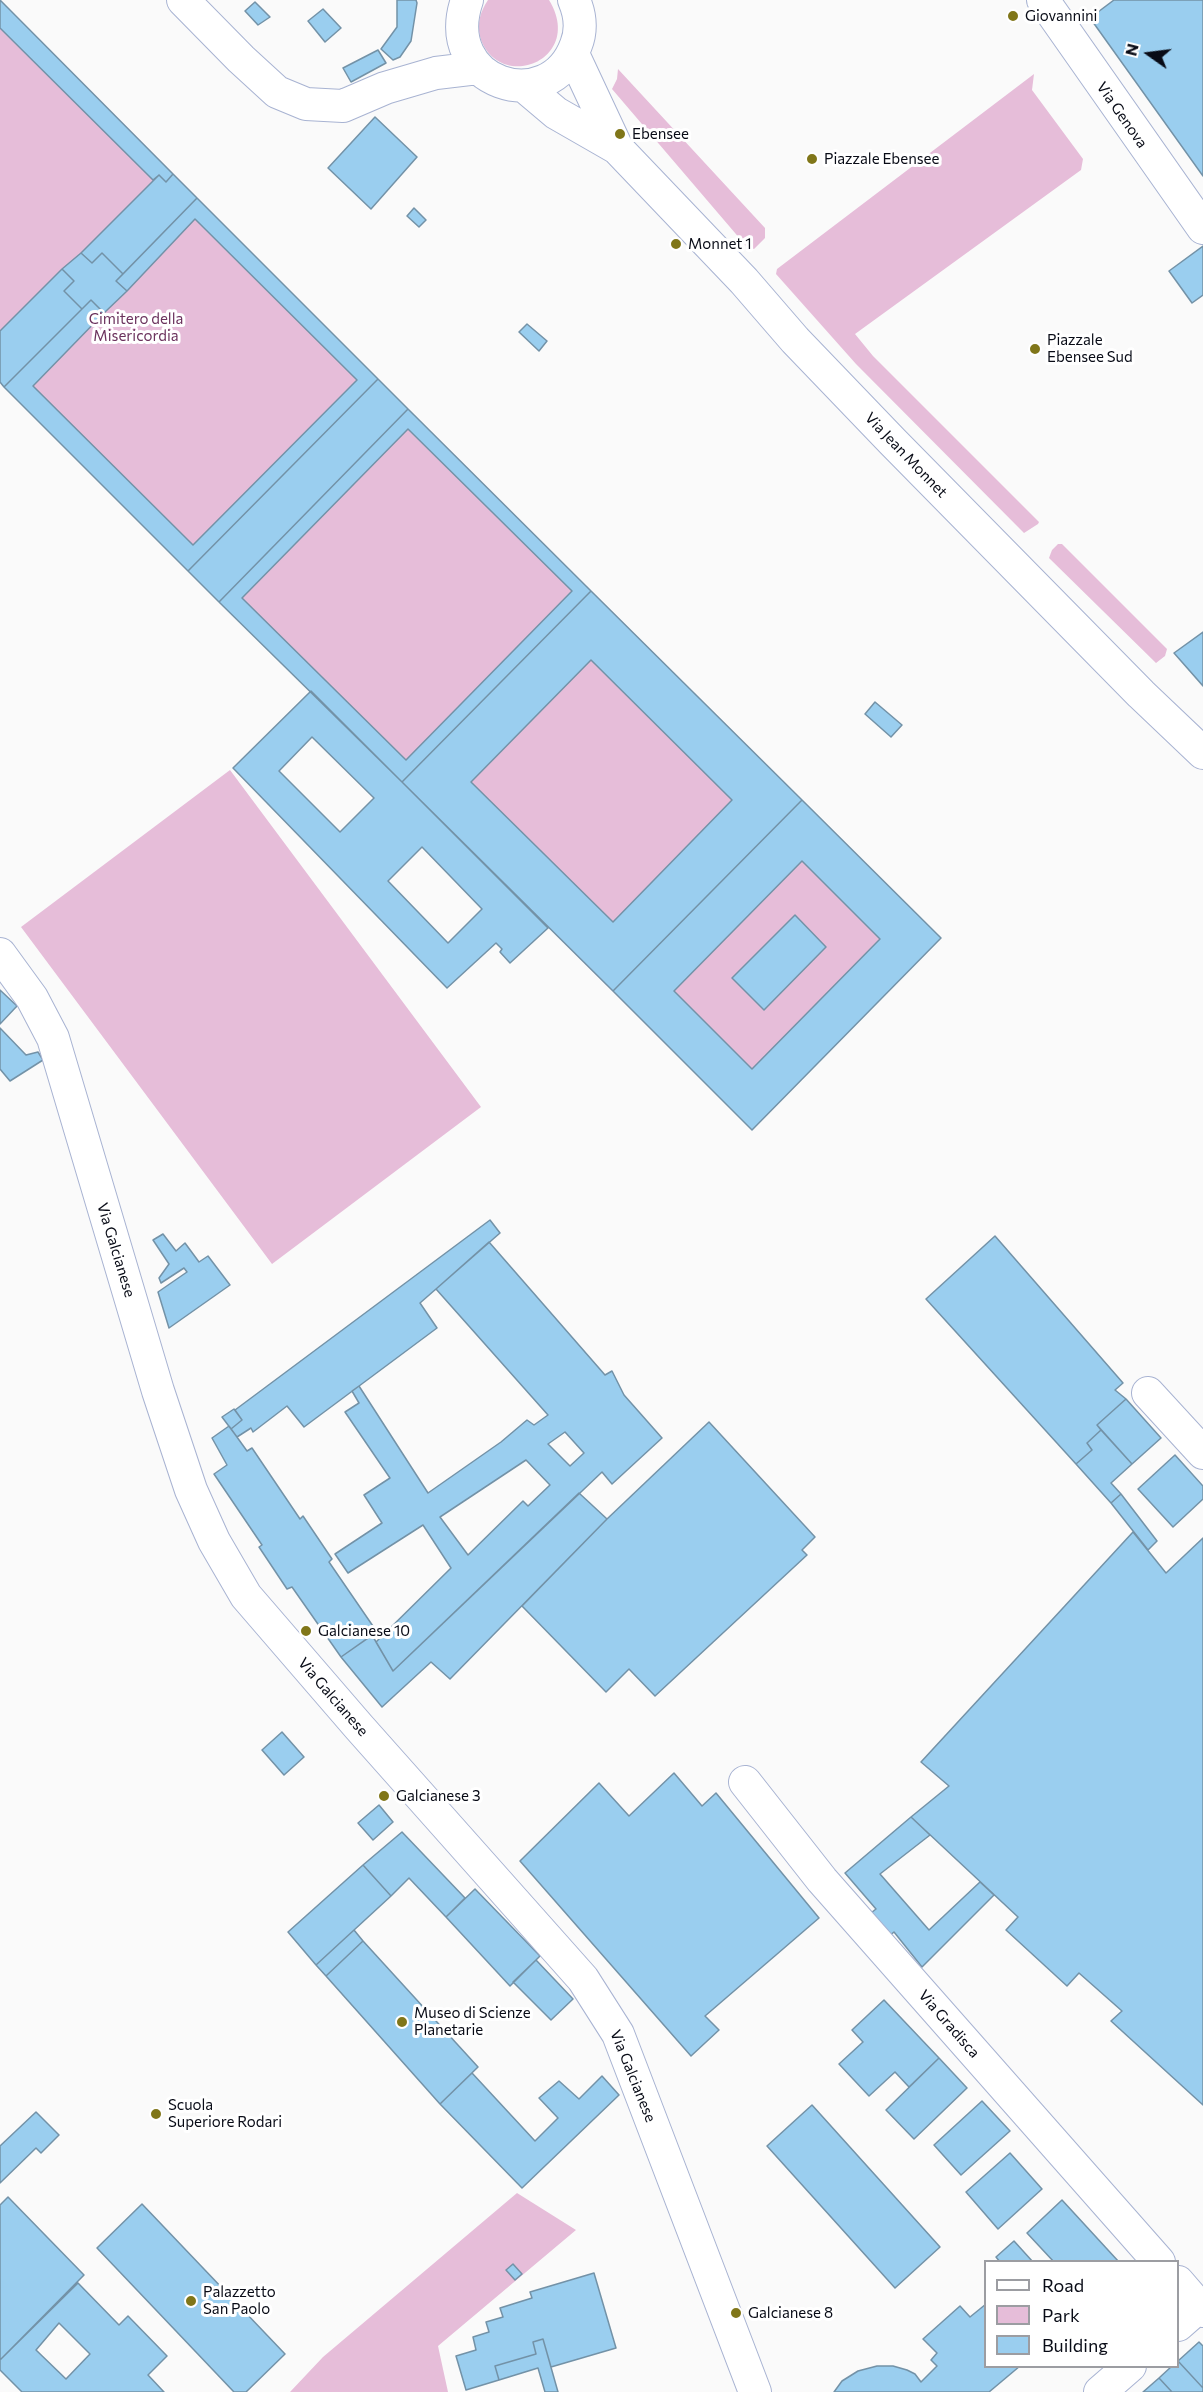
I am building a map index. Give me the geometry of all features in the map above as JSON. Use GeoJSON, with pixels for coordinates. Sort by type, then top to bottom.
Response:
{"type":"FeatureCollection","features":[{"type":"Feature","properties":{"kind":"street"},"geometry":{"type":"LineString","coordinates":[[183,0],[241,59],[278,92],[306,104],[343,106],[385,88],[436,73],[478,68]]}},
{"type":"Feature","properties":{"kind":"street","name":"Via Genova"},"geometry":{"type":"LineString","coordinates":[[1043,0],[1203,228]]}},
{"type":"Feature","properties":{"kind":"street"},"geometry":{"type":"LineString","coordinates":[[462,5],[461,34],[467,52],[478,68],[499,81],[524,86],[544,81],[561,70],[573,54],[579,38],[583,7]]}},
{"type":"Feature","properties":{"kind":"street","name":"Via Jean Monnet"},"geometry":{"type":"LineString","coordinates":[[573,54],[617,148]]}},
{"type":"Feature","properties":{"kind":"street","name":"Via Jean Monnet"},"geometry":{"type":"LineString","coordinates":[[524,86],[556,113],[617,148],[892,441],[1133,686],[1203,753]]}},
{"type":"Feature","properties":{"kind":"street","name":"Via Galcianese"},"geometry":{"type":"LineString","coordinates":[[0,954],[32,998],[53,1038],[158,1391],[191,1490],[214,1540],[246,1596],[351,1719],[576,1970],[589,1988],[618,2034],[755,2392]]}},
{"type":"Feature","properties":{"kind":"street"},"geometry":{"type":"LineString","coordinates":[[1148,1393],[1203,1453]]}},
{"type":"Feature","properties":{"kind":"street","name":"Via Gradisca"},"geometry":{"type":"LineString","coordinates":[[745,1782],[822,1880],[1157,2260]]}},
{"type":"Feature","properties":{"kind":"street"},"geometry":{"type":"LineString","coordinates":[[1179,2284],[1196,2312]]}},
{"type":"Feature","properties":{"kind":"street"},"geometry":{"type":"LineString","coordinates":[[1100,2392],[1129,2368]]}},
{"type":"Feature","properties":{"kind":"green space","name":"Cimitero della Misericordia"},"geometry":{"type":"Polygon","coordinates":[[[0,0],[941,938],[752,1130],[0,382],[0,0]]]}},
{"type":"Feature","properties":{"kind":"green space"},"geometry":{"type":"Polygon","coordinates":[[[488,0],[549,0],[557,21],[557,39],[549,53],[536,62],[521,66],[506,64],[491,56],[481,40],[479,29],[481,14],[488,0]]]}},
{"type":"Feature","properties":{"kind":"green space"},"geometry":{"type":"Polygon","coordinates":[[[618,69],[765,228],[765,238],[754,249],[747,247],[612,89],[617,79],[618,69]]]}},
{"type":"Feature","properties":{"kind":"green space"},"geometry":{"type":"Polygon","coordinates":[[[1034,74],[1032,90],[1083,159],[1081,170],[855,334],[873,356],[1039,522],[1024,533],[856,364],[776,274],[777,269],[1034,74]]]}},
{"type":"Feature","properties":{"kind":"green space"},"geometry":{"type":"Polygon","coordinates":[[[1058,544],[1062,544],[1167,649],[1165,656],[1156,663],[1049,558],[1052,550],[1058,544]]]}},
{"type":"Feature","properties":{"kind":"green space"},"geometry":{"type":"Polygon","coordinates":[[[230,770],[481,1107],[272,1264],[21,927],[230,770]]]}},
{"type":"Feature","properties":{"kind":"green space"},"geometry":{"type":"Polygon","coordinates":[[[517,2193],[576,2230],[438,2346],[448,2392],[290,2392],[323,2357],[517,2193]]]}},
{"type":"Feature","properties":{"kind":"building"},"geometry":{"type":"Polygon","coordinates":[[[0,0],[173,174],[166,182],[159,175],[153,180],[0,28],[0,0]]]}},
{"type":"Feature","properties":{"kind":"building"},"geometry":{"type":"Polygon","coordinates":[[[397,0],[416,0],[417,3],[411,41],[400,57],[393,60],[381,49],[397,27],[397,0]]]}},
{"type":"Feature","properties":{"kind":"building"},"geometry":{"type":"Polygon","coordinates":[[[1114,0],[1203,0],[1203,176],[1090,18],[1114,0]]]}},
{"type":"Feature","properties":{"kind":"building"},"geometry":{"type":"Polygon","coordinates":[[[255,2],[270,17],[258,25],[245,11],[255,2]]]}},
{"type":"Feature","properties":{"kind":"building"},"geometry":{"type":"Polygon","coordinates":[[[323,9],[341,28],[325,42],[308,21],[323,9]]]}},
{"type":"Feature","properties":{"kind":"building"},"geometry":{"type":"Polygon","coordinates":[[[378,50],[386,63],[351,82],[343,68],[378,50]]]}},
{"type":"Feature","properties":{"kind":"building"},"geometry":{"type":"Polygon","coordinates":[[[375,117],[417,157],[371,209],[328,168],[375,117]]]}},
{"type":"Feature","properties":{"kind":"building"},"geometry":{"type":"Polygon","coordinates":[[[173,174],[197,198],[123,274],[102,253],[92,263],[81,253],[159,175],[166,182],[173,174]]]}},
{"type":"Feature","properties":{"kind":"building"},"geometry":{"type":"Polygon","coordinates":[[[197,198],[378,379],[188,571],[4,387],[91,300],[104,313],[33,386],[193,545],[357,380],[195,219],[127,291],[116,281],[197,198]]]}},
{"type":"Feature","properties":{"kind":"building"},"geometry":{"type":"Polygon","coordinates":[[[414,208],[426,220],[419,227],[407,216],[414,208]]]}},
{"type":"Feature","properties":{"kind":"building"},"geometry":{"type":"Polygon","coordinates":[[[1203,246],[1203,295],[1192,303],[1169,271],[1203,246]]]}},
{"type":"Feature","properties":{"kind":"building"},"geometry":{"type":"Polygon","coordinates":[[[81,253],[92,263],[102,253],[123,274],[116,281],[127,291],[104,313],[91,300],[82,309],[64,291],[74,281],[62,269],[81,253]]]}},
{"type":"Feature","properties":{"kind":"building"},"geometry":{"type":"Polygon","coordinates":[[[62,269],[74,281],[64,291],[82,309],[4,387],[0,382],[0,331],[62,269]]]}},
{"type":"Feature","properties":{"kind":"building"},"geometry":{"type":"Polygon","coordinates":[[[527,324],[547,341],[539,351],[519,332],[527,324]]]}},
{"type":"Feature","properties":{"kind":"building"},"geometry":{"type":"Polygon","coordinates":[[[378,379],[408,409],[219,602],[188,571],[378,379]]]}},
{"type":"Feature","properties":{"kind":"building"},"geometry":{"type":"Polygon","coordinates":[[[408,409],[591,591],[402,782],[219,602],[408,409]],[[408,429],[242,598],[406,760],[572,591],[408,429]]]}},
{"type":"Feature","properties":{"kind":"building"},"geometry":{"type":"Polygon","coordinates":[[[591,591],[802,800],[613,991],[402,782],[591,591]],[[591,660],[471,782],[613,922],[732,800],[591,660]]]}},
{"type":"Feature","properties":{"kind":"building"},"geometry":{"type":"Polygon","coordinates":[[[1203,632],[1203,686],[1174,653],[1203,632]]]}},
{"type":"Feature","properties":{"kind":"building"},"geometry":{"type":"Polygon","coordinates":[[[311,691],[548,928],[510,963],[500,952],[502,949],[496,943],[447,988],[233,768],[311,691]],[[312,737],[279,771],[340,832],[374,798],[312,737]],[[422,847],[388,881],[448,943],[482,909],[422,847]]]}},
{"type":"Feature","properties":{"kind":"building"},"geometry":{"type":"Polygon","coordinates":[[[875,702],[902,725],[891,737],[865,714],[875,702]]]}},
{"type":"Feature","properties":{"kind":"building"},"geometry":{"type":"Polygon","coordinates":[[[802,800],[941,938],[752,1130],[613,991],[802,800]],[[802,861],[674,991],[752,1069],[880,939],[802,861]]]}},
{"type":"Feature","properties":{"kind":"building"},"geometry":{"type":"Polygon","coordinates":[[[795,915],[826,947],[764,1010],[732,978],[795,915]]]}},
{"type":"Feature","properties":{"kind":"building"},"geometry":{"type":"Polygon","coordinates":[[[0,990],[17,1006],[0,1024],[0,990]]]}},
{"type":"Feature","properties":{"kind":"building"},"geometry":{"type":"Polygon","coordinates":[[[0,1028],[26,1055],[38,1052],[43,1060],[10,1081],[0,1069],[0,1028]]]}},
{"type":"Feature","properties":{"kind":"building"},"geometry":{"type":"Polygon","coordinates":[[[490,1220],[500,1233],[420,1303],[437,1328],[304,1427],[287,1406],[253,1432],[251,1428],[237,1437],[231,1429],[242,1420],[235,1410],[490,1220]]]}},
{"type":"Feature","properties":{"kind":"building"},"geometry":{"type":"Polygon","coordinates":[[[163,1234],[176,1251],[185,1243],[199,1262],[208,1256],[230,1285],[169,1328],[158,1292],[187,1272],[184,1268],[161,1283],[159,1278],[169,1264],[153,1240],[163,1234]]]}},
{"type":"Feature","properties":{"kind":"building"},"geometry":{"type":"Polygon","coordinates":[[[995,1236],[1123,1383],[1115,1390],[1126,1399],[1097,1425],[1101,1430],[1087,1443],[1092,1450],[1076,1464],[926,1299],[995,1236]]]}},
{"type":"Feature","properties":{"kind":"building"},"geometry":{"type":"Polygon","coordinates":[[[489,1242],[605,1375],[612,1371],[624,1395],[662,1438],[612,1484],[602,1472],[393,1671],[376,1642],[451,1568],[423,1525],[348,1573],[335,1554],[382,1523],[364,1495],[390,1478],[345,1412],[359,1403],[352,1391],[359,1386],[428,1493],[501,1442],[527,1420],[534,1425],[548,1415],[436,1289],[489,1242]],[[565,1432],[548,1444],[570,1466],[584,1453],[565,1432]],[[526,1460],[440,1517],[468,1555],[523,1501],[528,1506],[550,1485],[526,1460]]]}},
{"type":"Feature","properties":{"kind":"building"},"geometry":{"type":"Polygon","coordinates":[[[1126,1399],[1161,1438],[1132,1464],[1097,1425],[1126,1399]]]}},
{"type":"Feature","properties":{"kind":"building"},"geometry":{"type":"Polygon","coordinates":[[[234,1409],[242,1420],[231,1429],[222,1417],[234,1409]]]}},
{"type":"Feature","properties":{"kind":"building"},"geometry":{"type":"Polygon","coordinates":[[[709,1422],[815,1537],[802,1550],[807,1555],[655,1696],[629,1669],[606,1692],[522,1606],[607,1519],[709,1422]]]}},
{"type":"Feature","properties":{"kind":"building"},"geometry":{"type":"Polygon","coordinates":[[[229,1426],[247,1451],[252,1448],[300,1519],[303,1516],[332,1559],[329,1562],[377,1632],[341,1657],[292,1587],[287,1589],[259,1547],[262,1545],[214,1474],[227,1465],[212,1438],[229,1426]]]}},
{"type":"Feature","properties":{"kind":"building"},"geometry":{"type":"Polygon","coordinates":[[[1101,1430],[1132,1464],[1111,1483],[1121,1494],[1111,1503],[1076,1464],[1092,1450],[1087,1443],[1101,1430]]]}},
{"type":"Feature","properties":{"kind":"building"},"geometry":{"type":"Polygon","coordinates":[[[1175,1455],[1203,1486],[1203,1499],[1173,1527],[1138,1489],[1175,1455]]]}},
{"type":"Feature","properties":{"kind":"building"},"geometry":{"type":"Polygon","coordinates":[[[579,1493],[607,1519],[450,1679],[431,1662],[382,1707],[341,1657],[372,1635],[393,1671],[579,1493]]]}},
{"type":"Feature","properties":{"kind":"building"},"geometry":{"type":"Polygon","coordinates":[[[1121,1494],[1157,1541],[1148,1550],[1111,1503],[1121,1494]]]}},
{"type":"Feature","properties":{"kind":"building"},"geometry":{"type":"Polygon","coordinates":[[[1133,1532],[1166,1573],[1203,1538],[1203,2105],[1111,2021],[1122,2011],[1079,1973],[1067,1986],[1006,1930],[1018,1917],[911,1817],[949,1786],[921,1762],[1133,1532]]]}},
{"type":"Feature","properties":{"kind":"building"},"geometry":{"type":"Polygon","coordinates":[[[282,1732],[304,1757],[284,1775],[262,1750],[282,1732]]]}},
{"type":"Feature","properties":{"kind":"building"},"geometry":{"type":"Polygon","coordinates":[[[674,1773],[702,1806],[716,1793],[819,1918],[705,2016],[719,2030],[691,2056],[520,1861],[599,1783],[629,1816],[674,1773]]]}},
{"type":"Feature","properties":{"kind":"building"},"geometry":{"type":"Polygon","coordinates":[[[379,1805],[393,1822],[373,1840],[358,1823],[379,1805]]]}},
{"type":"Feature","properties":{"kind":"building"},"geometry":{"type":"Polygon","coordinates":[[[911,1817],[930,1835],[880,1874],[929,1930],[980,1882],[994,1895],[922,1967],[894,1932],[889,1936],[871,1913],[876,1909],[845,1873],[911,1817]]]}},
{"type":"Feature","properties":{"kind":"building"},"geometry":{"type":"Polygon","coordinates":[[[402,1832],[465,1898],[446,1917],[409,1878],[391,1896],[363,1865],[402,1832]]]}},
{"type":"Feature","properties":{"kind":"building"},"geometry":{"type":"Polygon","coordinates":[[[363,1865],[391,1896],[316,1965],[288,1932],[363,1865]]]}},
{"type":"Feature","properties":{"kind":"building"},"geometry":{"type":"Polygon","coordinates":[[[475,1889],[540,1956],[510,1986],[446,1917],[475,1889]]]}},
{"type":"Feature","properties":{"kind":"building"},"geometry":{"type":"Polygon","coordinates":[[[354,1930],[363,1941],[326,1976],[316,1965],[354,1930]]]}},
{"type":"Feature","properties":{"kind":"building","name":"Museo di Scienze Planetarie"},"geometry":{"type":"Polygon","coordinates":[[[363,1941],[478,2067],[440,2104],[326,1976],[363,1941]]]}},
{"type":"Feature","properties":{"kind":"building"},"geometry":{"type":"Polygon","coordinates":[[[536,1960],[573,1999],[551,2020],[513,1982],[536,1960]]]}},
{"type":"Feature","properties":{"kind":"building"},"geometry":{"type":"Polygon","coordinates":[[[884,2000],[939,2058],[909,2087],[895,2072],[869,2096],[839,2064],[863,2042],[852,2030],[884,2000]]]}},
{"type":"Feature","properties":{"kind":"building"},"geometry":{"type":"Polygon","coordinates":[[[939,2058],[967,2088],[914,2139],[886,2110],[939,2058]]]}},
{"type":"Feature","properties":{"kind":"building"},"geometry":{"type":"Polygon","coordinates":[[[472,2073],[535,2141],[558,2118],[539,2098],[559,2081],[579,2099],[602,2076],[619,2095],[522,2188],[440,2104],[472,2073]]]}},
{"type":"Feature","properties":{"kind":"building"},"geometry":{"type":"Polygon","coordinates":[[[982,2101],[1010,2131],[961,2175],[934,2145],[982,2101]]]}},
{"type":"Feature","properties":{"kind":"building"},"geometry":{"type":"Polygon","coordinates":[[[812,2105],[940,2247],[895,2288],[767,2146],[812,2105]]]}},
{"type":"Feature","properties":{"kind":"building"},"geometry":{"type":"Polygon","coordinates":[[[36,2112],[59,2135],[41,2153],[36,2148],[0,2183],[0,2146],[36,2112]]]}},
{"type":"Feature","properties":{"kind":"building"},"geometry":{"type":"Polygon","coordinates":[[[1010,2153],[1042,2189],[998,2229],[966,2192],[1010,2153]]]}},
{"type":"Feature","properties":{"kind":"building"},"geometry":{"type":"Polygon","coordinates":[[[8,2197],[84,2275],[0,2360],[0,2205],[8,2197]]]}},
{"type":"Feature","properties":{"kind":"building"},"geometry":{"type":"Polygon","coordinates":[[[1062,2200],[1117,2260],[1052,2260],[1027,2233],[1062,2200]]]}},
{"type":"Feature","properties":{"kind":"building","name":"Palazzetto San Paolo"},"geometry":{"type":"Polygon","coordinates":[[[142,2204],[285,2354],[246,2392],[234,2392],[97,2248],[142,2204]]]}},
{"type":"Feature","properties":{"kind":"building"},"geometry":{"type":"Polygon","coordinates":[[[1014,2241],[1031,2260],[998,2260],[996,2257],[1014,2241]]]}},
{"type":"Feature","properties":{"kind":"building"},"geometry":{"type":"Polygon","coordinates":[[[513,2264],[522,2274],[515,2280],[506,2270],[513,2264]]]}},
{"type":"Feature","properties":{"kind":"building"},"geometry":{"type":"Polygon","coordinates":[[[594,2273],[616,2348],[551,2367],[543,2339],[533,2342],[536,2354],[495,2366],[499,2380],[466,2390],[456,2356],[476,2350],[473,2337],[489,2332],[486,2322],[503,2317],[500,2308],[532,2298],[530,2292],[594,2273]]]}},
{"type":"Feature","properties":{"kind":"building"},"geometry":{"type":"Polygon","coordinates":[[[78,2283],[119,2325],[128,2316],[167,2356],[148,2375],[164,2392],[22,2392],[0,2370],[0,2360],[78,2283]],[[59,2323],[36,2350],[66,2379],[90,2354],[59,2323]]]}},
{"type":"Feature","properties":{"kind":"building"},"geometry":{"type":"Polygon","coordinates":[[[960,2306],[970,2317],[984,2306],[984,2368],[1018,2368],[989,2392],[834,2392],[842,2381],[858,2371],[877,2366],[893,2366],[907,2370],[915,2374],[921,2382],[937,2366],[931,2360],[937,2353],[923,2339],[960,2306]]]}},
{"type":"Feature","properties":{"kind":"building"},"geometry":{"type":"Polygon","coordinates":[[[543,2339],[558,2392],[545,2392],[538,2368],[499,2380],[495,2366],[536,2354],[533,2342],[543,2339]]]}},
{"type":"Feature","properties":{"kind":"building"},"geometry":{"type":"Polygon","coordinates":[[[1199,2342],[1203,2346],[1203,2388],[1179,2362],[1199,2342]]]}},
{"type":"Feature","properties":{"kind":"building"},"geometry":{"type":"Polygon","coordinates":[[[1179,2362],[1203,2388],[1203,2392],[1172,2392],[1159,2378],[1170,2368],[1179,2368],[1179,2362]]]}},
{"type":"Feature","properties":{"kind":"building"},"geometry":{"type":"Polygon","coordinates":[[[1159,2378],[1172,2392],[1143,2392],[1159,2378]]]}},
{"type":"Feature","properties":{"kind":"place","name":"Giovannini"},"geometry":{"type":"Point","coordinates":[1013,16]}},
{"type":"Feature","properties":{"kind":"place","name":"Ebensee"},"geometry":{"type":"Point","coordinates":[620,134]}},
{"type":"Feature","properties":{"kind":"place","name":"Piazzale Ebensee"},"geometry":{"type":"Point","coordinates":[812,159]}},
{"type":"Feature","properties":{"kind":"place","name":"Monnet 1"},"geometry":{"type":"Point","coordinates":[676,244]}},
{"type":"Feature","properties":{"kind":"place","name":"Piazzale Ebensee Sud"},"geometry":{"type":"Point","coordinates":[1035,349]}},
{"type":"Feature","properties":{"kind":"place","name":"Galcianese 10"},"geometry":{"type":"Point","coordinates":[306,1631]}},
{"type":"Feature","properties":{"kind":"place","name":"Galcianese 3"},"geometry":{"type":"Point","coordinates":[384,1796]}},
{"type":"Feature","properties":{"kind":"place","name":"Museo di Scienze Planetarie"},"geometry":{"type":"Point","coordinates":[402,2022]}},
{"type":"Feature","properties":{"kind":"place","name":"Scuola Superiore Rodari"},"geometry":{"type":"Point","coordinates":[156,2114]}},
{"type":"Feature","properties":{"kind":"place","name":"Palazzetto San Paolo"},"geometry":{"type":"Point","coordinates":[191,2301]}},
{"type":"Feature","properties":{"kind":"place","name":"Galcianese 8"},"geometry":{"type":"Point","coordinates":[736,2313]}}]}
